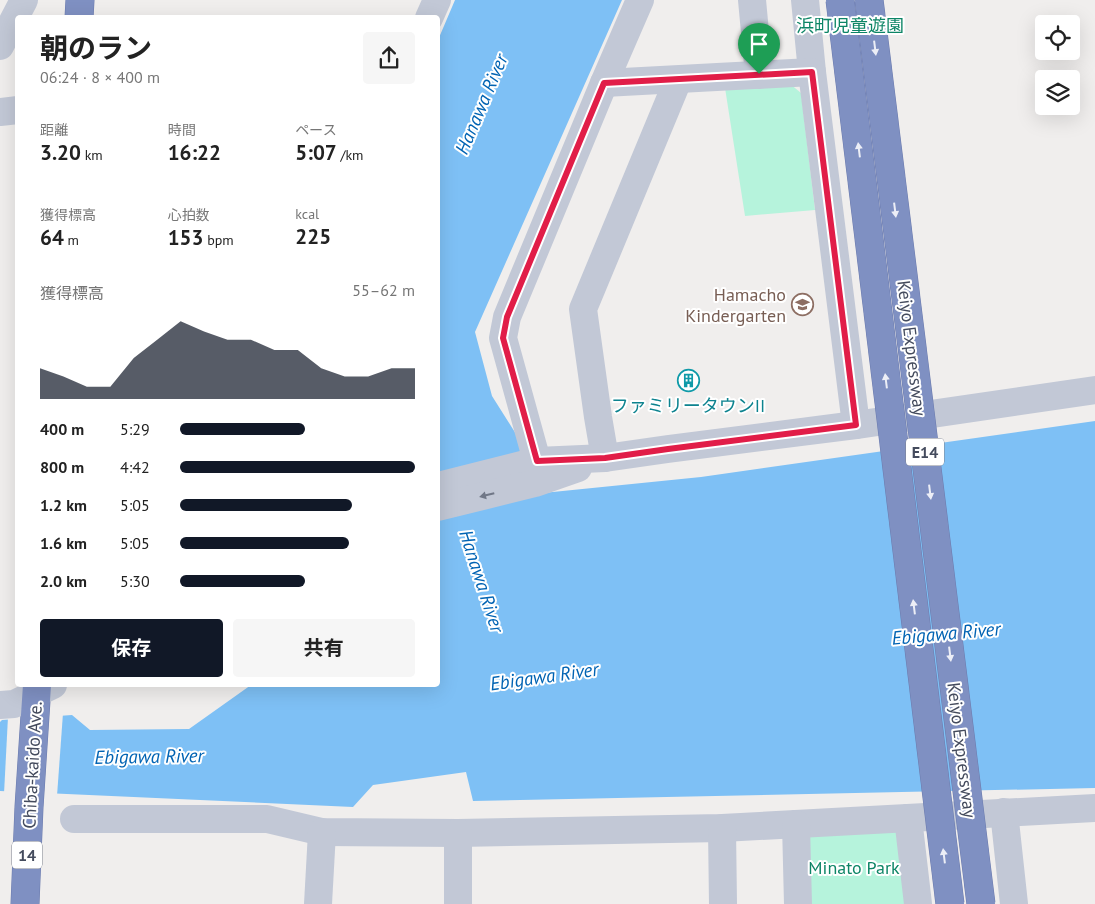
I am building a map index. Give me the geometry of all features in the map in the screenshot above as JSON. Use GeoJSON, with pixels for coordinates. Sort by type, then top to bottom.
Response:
{"type":"FeatureCollection","features":[{"type":"Feature","properties":{"kind":"highway"},"geometry":{"type":"LineString","coordinates":[[79,15],[80,0]]}},
{"type":"Feature","properties":{"kind":"highway","name":"Keiyo Expressway"},"geometry":{"type":"LineString","coordinates":[[840,0],[950,904]]}},
{"type":"Feature","properties":{"kind":"highway","name":"Keiyo Expressway"},"geometry":{"type":"LineString","coordinates":[[869,0],[981,904]]}},
{"type":"Feature","properties":{"kind":"highway","name":"Chiba-kaido Ave."},"geometry":{"type":"LineString","coordinates":[[25,904],[29,807],[29,698]]}},
{"type":"Feature","properties":{"kind":"street"},"geometry":{"type":"LineString","coordinates":[[16,15],[24,0]]}},
{"type":"Feature","properties":{"kind":"street"},"geometry":{"type":"LineString","coordinates":[[430,15],[437,0]]}},
{"type":"Feature","properties":{"kind":"street"},"geometry":{"type":"LineString","coordinates":[[534,469],[503,338],[507,317],[640,0]]}},
{"type":"Feature","properties":{"kind":"street"},"geometry":{"type":"LineString","coordinates":[[752,0],[759,74]]}},
{"type":"Feature","properties":{"kind":"street"},"geometry":{"type":"LineString","coordinates":[[805,0],[812,72],[856,425]]}},
{"type":"Feature","properties":{"kind":"street"},"geometry":{"type":"LineString","coordinates":[[0,46],[15,17]]}},
{"type":"Feature","properties":{"kind":"street"},"geometry":{"type":"LineString","coordinates":[[604,83],[812,72]]}},
{"type":"Feature","properties":{"kind":"street"},"geometry":{"type":"LineString","coordinates":[[605,458],[583,309],[678,80]]}},
{"type":"Feature","properties":{"kind":"street"},"geometry":{"type":"LineString","coordinates":[[0,112],[15,110]]}},
{"type":"Feature","properties":{"kind":"street"},"geometry":{"type":"LineString","coordinates":[[440,486],[605,458],[856,425],[1095,390]]}},
{"type":"Feature","properties":{"kind":"street"},"geometry":{"type":"LineString","coordinates":[[440,506],[534,469]]}},
{"type":"Feature","properties":{"kind":"street"},"geometry":{"type":"LineString","coordinates":[[74,818],[267,819],[322,832],[458,833],[722,828],[1095,808]]}},
{"type":"Feature","properties":{"kind":"street"},"geometry":{"type":"LineString","coordinates":[[1004,812],[1014,904]]}},
{"type":"Feature","properties":{"kind":"street"},"geometry":{"type":"LineString","coordinates":[[908,818],[918,904]]}},
{"type":"Feature","properties":{"kind":"street"},"geometry":{"type":"LineString","coordinates":[[796,824],[798,904]]}},
{"type":"Feature","properties":{"kind":"street"},"geometry":{"type":"LineString","coordinates":[[722,828],[723,904]]}},
{"type":"Feature","properties":{"kind":"street"},"geometry":{"type":"LineString","coordinates":[[318,904],[322,832]]}},
{"type":"Feature","properties":{"kind":"street"},"geometry":{"type":"LineString","coordinates":[[458,833],[458,904]]}},
{"type":"Feature","properties":{"kind":"green space"},"geometry":{"type":"Polygon","coordinates":[[[789,83],[801,93],[815,210],[745,216],[725,88],[789,83]]]}},
{"type":"Feature","properties":{"kind":"green space","name":"Minato Park"},"geometry":{"type":"Polygon","coordinates":[[[903,828],[911,904],[806,904],[804,831],[903,828]]]}},
{"type":"Feature","properties":{"kind":"water"},"geometry":{"type":"Polygon","coordinates":[[[455,0],[622,0],[475,332],[492,396],[516,434],[533,494],[701,477],[1095,421],[1095,788],[473,801],[466,772],[373,785],[353,807],[0,791],[0,722],[2,720],[72,715],[90,730],[189,729],[248,687],[440,687],[440,35],[455,0]]]}},
{"type":"Feature","properties":{"kind":"pier"},"geometry":{"type":"Polygon","coordinates":[[[63,713],[57,796],[4,794],[8,717],[63,713]]]}},
{"type":"Feature","properties":{"kind":"place","name":"Hamacho Kindergarten"},"geometry":{"type":"Point","coordinates":[802,304]}},
{"type":"Feature","properties":{"kind":"place","name":"ファミリータウンII"},"geometry":{"type":"Point","coordinates":[688,380]}},
{"type":"Feature","properties":{"kind":"route"},"geometry":{"type":"LineString","coordinates":[[812,72],[856,425],[605,458],[537,461],[503,338],[507,317],[604,83],[759,74],[812,72]]}},
{"type":"Feature","properties":{"kind":"park label","name":"浜町児童遊園"},"geometry":{"type":"Point","coordinates":[850,25]}},
{"type":"Feature","properties":{"kind":"water label","name":"Hanawa River"},"geometry":{"type":"Point","coordinates":[481,104]}},
{"type":"Feature","properties":{"kind":"water label","name":"Hanawa River"},"geometry":{"type":"Point","coordinates":[482,581]}},
{"type":"Feature","properties":{"kind":"water label","name":"Ebigawa River"},"geometry":{"type":"Point","coordinates":[946,633]}},
{"type":"Feature","properties":{"kind":"water label","name":"Ebigawa River"},"geometry":{"type":"Point","coordinates":[544,676]}},
{"type":"Feature","properties":{"kind":"water label","name":"Ebigawa River"},"geometry":{"type":"Point","coordinates":[149,756]}}]}
